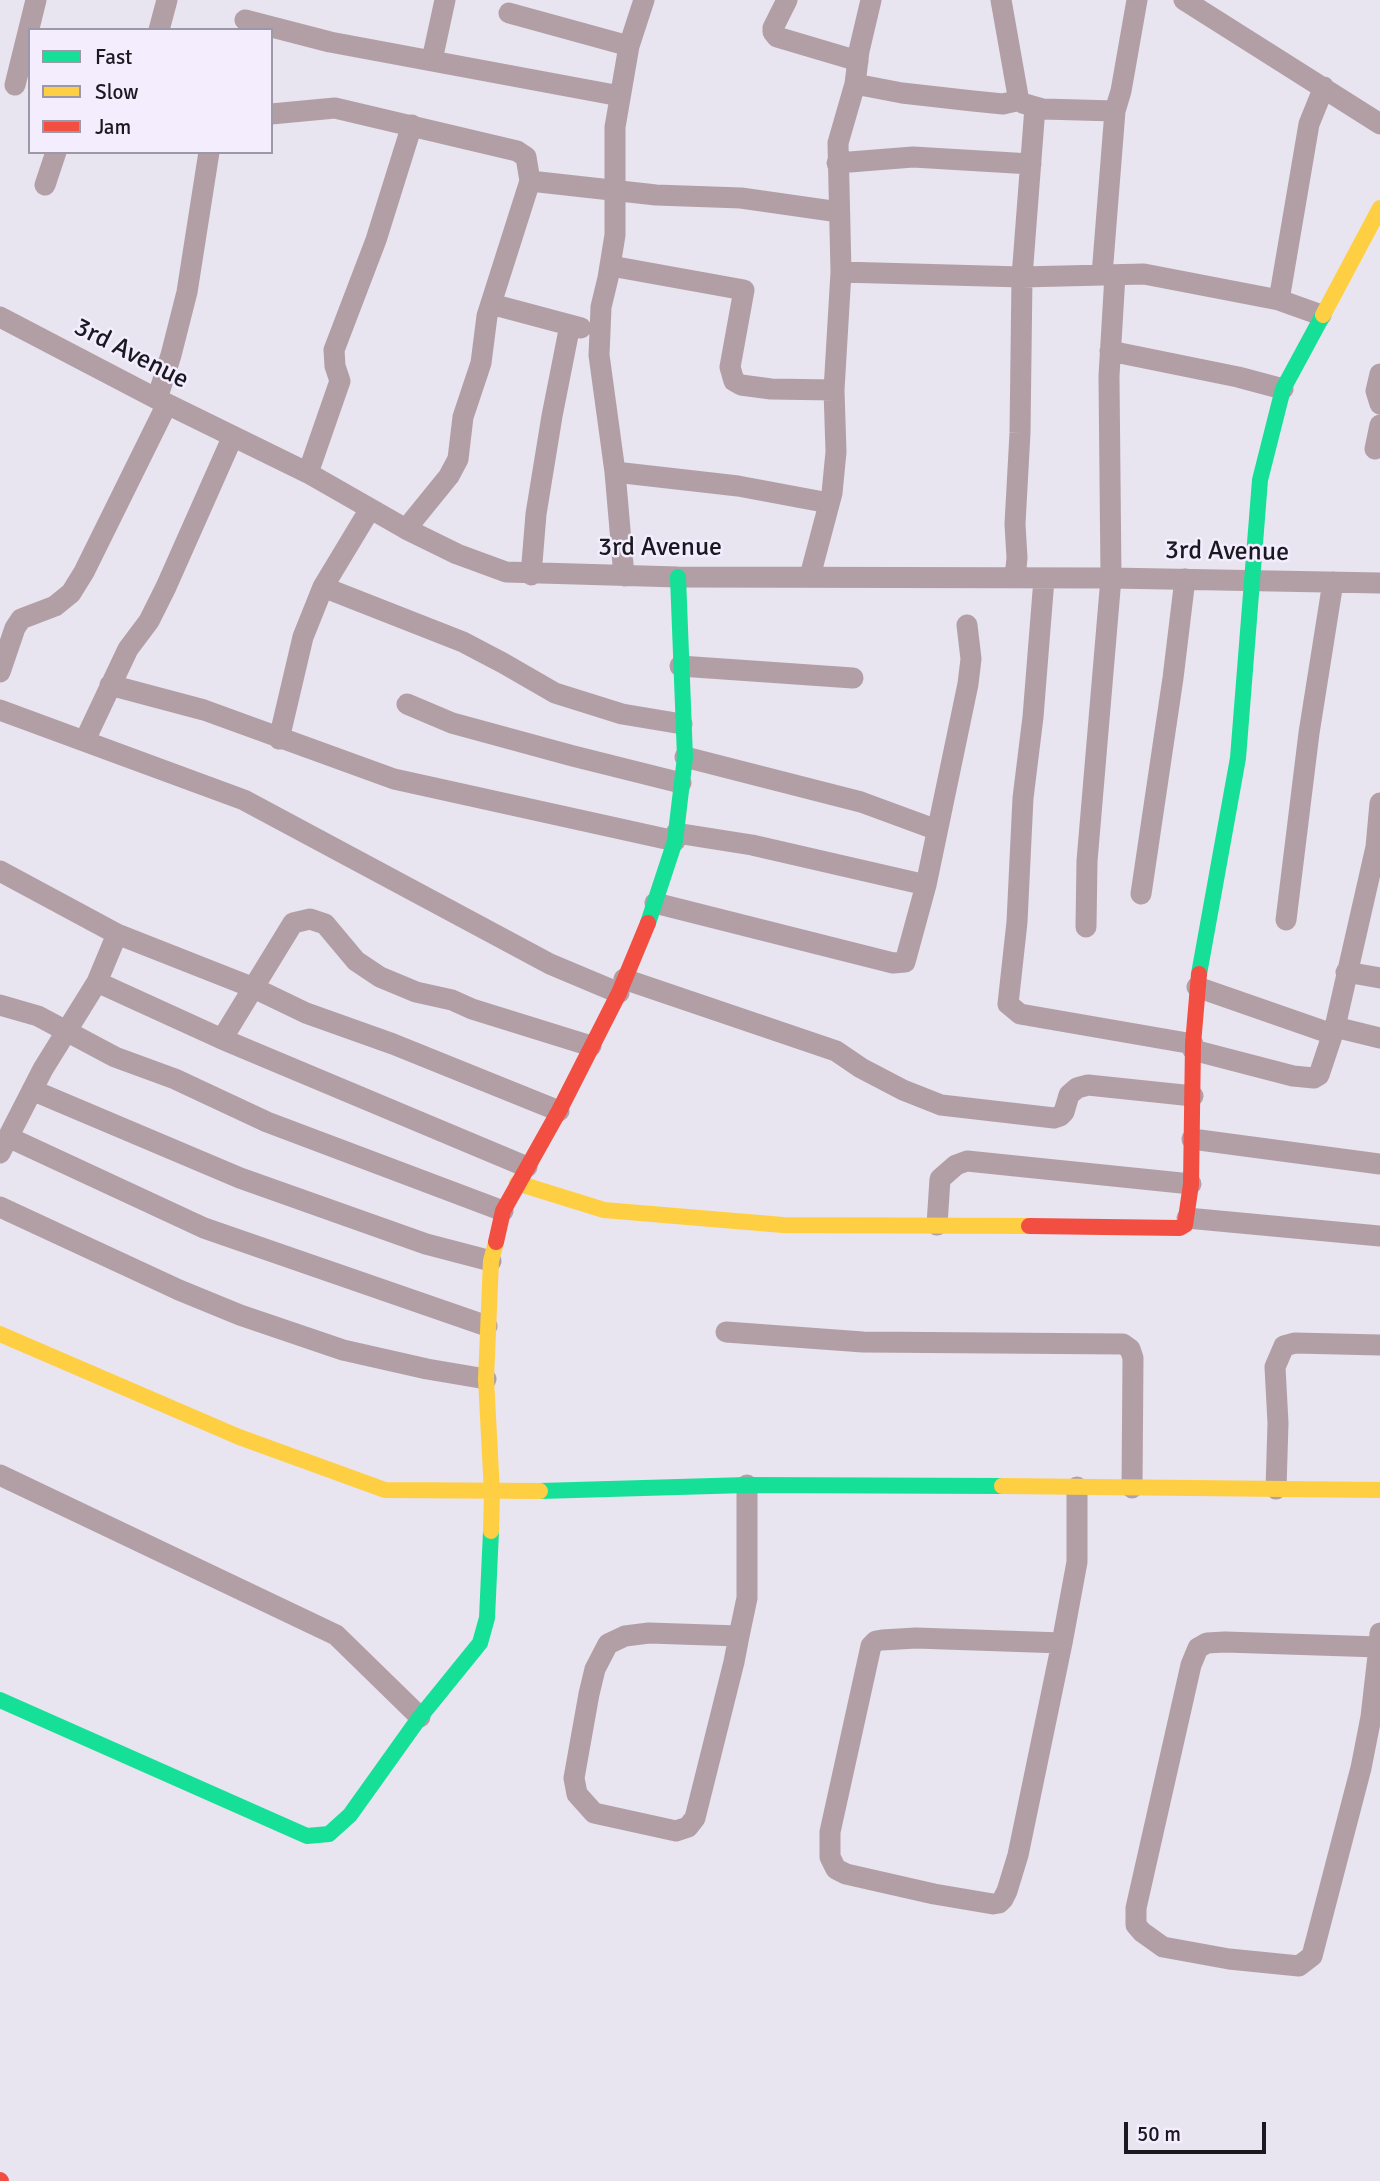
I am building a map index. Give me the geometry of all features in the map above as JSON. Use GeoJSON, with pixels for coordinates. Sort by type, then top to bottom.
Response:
{"type":"FeatureCollection","features":[{"type":"Feature","properties":{"kind":"street"},"geometry":{"type":"LineString","coordinates":[[29,28],[36,0]]}},
{"type":"Feature","properties":{"kind":"street"},"geometry":{"type":"LineString","coordinates":[[160,28],[167,0]]}},
{"type":"Feature","properties":{"kind":"street"},"geometry":{"type":"LineString","coordinates":[[432,60],[445,0]]}},
{"type":"Feature","properties":{"kind":"street"},"geometry":{"type":"LineString","coordinates":[[625,576],[615,472],[599,355],[601,307],[615,235],[615,127],[629,46],[644,0]]}},
{"type":"Feature","properties":{"kind":"street"},"geometry":{"type":"LineString","coordinates":[[787,0],[773,28],[777,37],[858,61]]}},
{"type":"Feature","properties":{"kind":"street"},"geometry":{"type":"LineString","coordinates":[[810,576],[830,503],[836,452],[834,390],[841,272],[838,143],[855,84],[871,0]]}},
{"type":"Feature","properties":{"kind":"street"},"geometry":{"type":"LineString","coordinates":[[1001,0],[1018,96],[1026,104],[1031,164],[1021,276],[1020,433],[1015,578]]}},
{"type":"Feature","properties":{"kind":"street"},"geometry":{"type":"LineString","coordinates":[[1086,928],[1087,861],[1111,578],[1109,275],[1115,111],[1119,102],[1137,0]]}},
{"type":"Feature","properties":{"kind":"street"},"geometry":{"type":"LineString","coordinates":[[1184,0],[1380,124]]}},
{"type":"Feature","properties":{"kind":"street"},"geometry":{"type":"LineString","coordinates":[[509,13],[629,46]]}},
{"type":"Feature","properties":{"kind":"street"},"geometry":{"type":"LineString","coordinates":[[246,17],[330,42],[620,96]]}},
{"type":"Feature","properties":{"kind":"street"},"geometry":{"type":"LineString","coordinates":[[15,84],[28,32]]}},
{"type":"Feature","properties":{"kind":"street"},"geometry":{"type":"LineString","coordinates":[[855,84],[902,93],[993,103],[1115,111]]}},
{"type":"Feature","properties":{"kind":"street"},"geometry":{"type":"LineString","coordinates":[[1279,300],[1309,124],[1324,87]]}},
{"type":"Feature","properties":{"kind":"street"},"geometry":{"type":"LineString","coordinates":[[273,114],[335,108],[517,151],[526,157],[529,165],[530,181],[491,304],[483,336],[481,363],[463,417],[458,459],[449,476],[406,529]]}},
{"type":"Feature","properties":{"kind":"street"},"geometry":{"type":"LineString","coordinates":[[308,473],[340,382],[334,350],[376,240],[412,125]]}},
{"type":"Feature","properties":{"kind":"street"},"geometry":{"type":"LineString","coordinates":[[45,185],[55,154]]}},
{"type":"Feature","properties":{"kind":"street"},"geometry":{"type":"LineString","coordinates":[[0,672],[15,628],[21,619],[55,606],[71,593],[89,562],[162,402],[187,292],[209,154]]}},
{"type":"Feature","properties":{"kind":"street"},"geometry":{"type":"LineString","coordinates":[[837,163],[913,157],[1031,164]]}},
{"type":"Feature","properties":{"kind":"street"},"geometry":{"type":"LineString","coordinates":[[530,181],[615,188],[656,195],[741,198],[839,212]]}},
{"type":"Feature","properties":{"kind":"street"},"geometry":{"type":"LineString","coordinates":[[97,982],[604,1210],[783,1225],[1181,1228],[1187,1218],[1191,1184],[1193,1047],[1198,987],[1238,758],[1259,480],[1283,389],[1380,208]]}},
{"type":"Feature","properties":{"kind":"street"},"geometry":{"type":"LineString","coordinates":[[611,266],[741,289],[745,296],[730,367],[736,383],[771,389],[834,390]]}},
{"type":"Feature","properties":{"kind":"street"},"geometry":{"type":"LineString","coordinates":[[841,272],[1021,276],[1144,274],[1279,300],[1321,316]]}},
{"type":"Feature","properties":{"kind":"street"},"geometry":{"type":"LineString","coordinates":[[491,304],[600,332]]}},
{"type":"Feature","properties":{"kind":"street","name":"3rd Avenue"},"geometry":{"type":"LineString","coordinates":[[0,317],[162,402],[308,473],[406,529],[457,554],[506,572],[531,575],[678,577],[1111,578],[1380,583]]}},
{"type":"Feature","properties":{"kind":"street"},"geometry":{"type":"LineString","coordinates":[[531,575],[536,514],[570,325]]}},
{"type":"Feature","properties":{"kind":"street"},"geometry":{"type":"LineString","coordinates":[[1110,351],[1283,389]]}},
{"type":"Feature","properties":{"kind":"street"},"geometry":{"type":"LineString","coordinates":[[1375,449],[1380,425]]}},
{"type":"Feature","properties":{"kind":"street"},"geometry":{"type":"LineString","coordinates":[[85,740],[128,649],[149,621],[233,436]]}},
{"type":"Feature","properties":{"kind":"street"},"geometry":{"type":"LineString","coordinates":[[615,472],[738,486],[830,503]]}},
{"type":"Feature","properties":{"kind":"street"},"geometry":{"type":"LineString","coordinates":[[279,738],[303,637],[323,587],[370,509]]}},
{"type":"Feature","properties":{"kind":"street"},"geometry":{"type":"LineString","coordinates":[[0,1700],[307,1836],[313,1836],[329,1834],[350,1815],[420,1717],[480,1643],[488,1605],[492,1492],[486,1379],[491,1261],[503,1211],[559,1111],[622,986],[655,904],[676,837],[685,757],[678,577]]}},
{"type":"Feature","properties":{"kind":"street"},"geometry":{"type":"LineString","coordinates":[[1044,579],[1033,717],[1023,798],[1017,922],[1008,1004],[1020,1014],[1193,1047],[1293,1076],[1314,1078],[1319,1075],[1323,1065],[1346,972],[1370,916],[1380,803]]}},
{"type":"Feature","properties":{"kind":"street"},"geometry":{"type":"LineString","coordinates":[[1141,894],[1185,579]]}},
{"type":"Feature","properties":{"kind":"street"},"geometry":{"type":"LineString","coordinates":[[1286,920],[1309,733],[1333,582]]}},
{"type":"Feature","properties":{"kind":"street"},"geometry":{"type":"LineString","coordinates":[[323,587],[463,642],[555,693],[622,713],[682,724]]}},
{"type":"Feature","properties":{"kind":"street"},"geometry":{"type":"LineString","coordinates":[[655,904],[903,963],[909,954],[926,885],[968,684],[971,659],[967,625]]}},
{"type":"Feature","properties":{"kind":"street"},"geometry":{"type":"LineString","coordinates":[[680,666],[853,678]]}},
{"type":"Feature","properties":{"kind":"street"},"geometry":{"type":"LineString","coordinates":[[110,685],[204,710],[394,779],[676,837],[752,845],[926,885]]}},
{"type":"Feature","properties":{"kind":"street"},"geometry":{"type":"LineString","coordinates":[[407,704],[452,723],[681,783]]}},
{"type":"Feature","properties":{"kind":"street"},"geometry":{"type":"LineString","coordinates":[[0,710],[244,800],[550,964],[836,1051],[860,1068],[902,1090],[941,1105],[1054,1118],[1064,1112],[1069,1096],[1077,1088],[1088,1085],[1193,1096]]}},
{"type":"Feature","properties":{"kind":"street"},"geometry":{"type":"LineString","coordinates":[[685,757],[861,802],[937,830]]}},
{"type":"Feature","properties":{"kind":"street"},"geometry":{"type":"LineString","coordinates":[[0,871],[117,934],[254,988],[306,1013],[393,1044],[559,1111]]}},
{"type":"Feature","properties":{"kind":"street"},"geometry":{"type":"LineString","coordinates":[[222,1039],[293,923],[310,919],[325,924],[356,961],[380,977],[416,992],[452,1000],[472,1009],[591,1046]]}},
{"type":"Feature","properties":{"kind":"street"},"geometry":{"type":"LineString","coordinates":[[117,934],[97,982],[32,1090],[4,1145],[204,1228],[487,1326]]}},
{"type":"Feature","properties":{"kind":"street"},"geometry":{"type":"LineString","coordinates":[[1346,972],[1380,978]]}},
{"type":"Feature","properties":{"kind":"street"},"geometry":{"type":"LineString","coordinates":[[1198,987],[1333,1031],[1380,1038]]}},
{"type":"Feature","properties":{"kind":"street"},"geometry":{"type":"LineString","coordinates":[[0,1005],[38,1016],[115,1057],[175,1079],[267,1122],[503,1211]]}},
{"type":"Feature","properties":{"kind":"street"},"geometry":{"type":"LineString","coordinates":[[32,1090],[240,1178],[426,1244],[491,1261]]}},
{"type":"Feature","properties":{"kind":"street"},"geometry":{"type":"LineString","coordinates":[[1192,1139],[1380,1164]]}},
{"type":"Feature","properties":{"kind":"street"},"geometry":{"type":"LineString","coordinates":[[937,1225],[940,1179],[956,1165],[967,1161],[1191,1184]]}},
{"type":"Feature","properties":{"kind":"street"},"geometry":{"type":"LineString","coordinates":[[0,1207],[179,1290],[240,1315],[342,1350],[486,1379]]}},
{"type":"Feature","properties":{"kind":"street"},"geometry":{"type":"LineString","coordinates":[[1187,1218],[1380,1237]]}},
{"type":"Feature","properties":{"kind":"street"},"geometry":{"type":"LineString","coordinates":[[726,1332],[863,1342],[1123,1344],[1130,1349],[1133,1358],[1132,1488]]}},
{"type":"Feature","properties":{"kind":"street"},"geometry":{"type":"LineString","coordinates":[[0,1334],[239,1437],[385,1490],[492,1492],[747,1485],[1205,1487],[1380,1490],[1380,1506]]}},
{"type":"Feature","properties":{"kind":"street"},"geometry":{"type":"LineString","coordinates":[[1276,1489],[1275,1367],[1283,1348],[1294,1343],[1380,1345]]}},
{"type":"Feature","properties":{"kind":"street"},"geometry":{"type":"LineString","coordinates":[[0,1475],[336,1635],[420,1717]]}},
{"type":"Feature","properties":{"kind":"street"},"geometry":{"type":"LineString","coordinates":[[739,1636],[649,1633],[625,1636],[608,1644],[595,1669],[574,1778],[577,1794],[594,1813],[676,1831],[688,1827],[692,1821],[701,1796],[739,1636],[747,1598],[747,1485]]}},
{"type":"Feature","properties":{"kind":"street"},"geometry":{"type":"LineString","coordinates":[[1062,1643],[916,1638],[876,1641],[871,1646],[830,1832],[830,1857],[836,1869],[846,1874],[933,1894],[993,1904],[999,1903],[1007,1891],[1018,1855],[1062,1643],[1077,1562],[1077,1487]]}},
{"type":"Feature","properties":{"kind":"street"},"geometry":{"type":"LineString","coordinates":[[1379,1647],[1225,1642],[1206,1643],[1198,1648],[1191,1665],[1136,1908],[1136,1925],[1142,1932],[1163,1947],[1229,1959],[1299,1966],[1312,1956],[1361,1769],[1371,1717],[1379,1647],[1380,1633]]}},
{"type":"Feature","properties":{"kind":"traffic: fast"},"geometry":{"type":"LineString","coordinates":[[1199,974],[1238,758],[1260,480],[1283,389],[1323,315]]}},
{"type":"Feature","properties":{"kind":"traffic: fast"},"geometry":{"type":"LineString","coordinates":[[648,923],[675,841],[685,757],[678,577]]}},
{"type":"Feature","properties":{"kind":"traffic: fast"},"geometry":{"type":"LineString","coordinates":[[540,1491],[747,1485],[1002,1486]]}},
{"type":"Feature","properties":{"kind":"traffic: fast"},"geometry":{"type":"LineString","coordinates":[[0,1700],[307,1836],[329,1834],[350,1815],[420,1717],[480,1643],[487,1618],[491,1531]]}},
{"type":"Feature","properties":{"kind":"traffic: slow"},"geometry":{"type":"LineString","coordinates":[[1323,315],[1380,208]]}},
{"type":"Feature","properties":{"kind":"traffic: slow"},"geometry":{"type":"LineString","coordinates":[[517,1183],[604,1210],[783,1225],[1029,1226]]}},
{"type":"Feature","properties":{"kind":"traffic: slow"},"geometry":{"type":"LineString","coordinates":[[491,1531],[492,1492],[486,1379],[491,1261],[496,1242]]}},
{"type":"Feature","properties":{"kind":"traffic: slow"},"geometry":{"type":"LineString","coordinates":[[0,1334],[239,1437],[385,1490],[540,1491]]}},
{"type":"Feature","properties":{"kind":"traffic: slow"},"geometry":{"type":"LineString","coordinates":[[1002,1486],[1380,1490]]}},
{"type":"Feature","properties":{"kind":"traffic: jam"},"geometry":{"type":"LineString","coordinates":[[496,1242],[503,1211],[559,1111],[619,993],[648,923]]}},
{"type":"Feature","properties":{"kind":"traffic: jam"},"geometry":{"type":"LineString","coordinates":[[1029,1226],[1180,1228],[1185,1225],[1191,1184],[1193,1044],[1199,974]]}}]}
